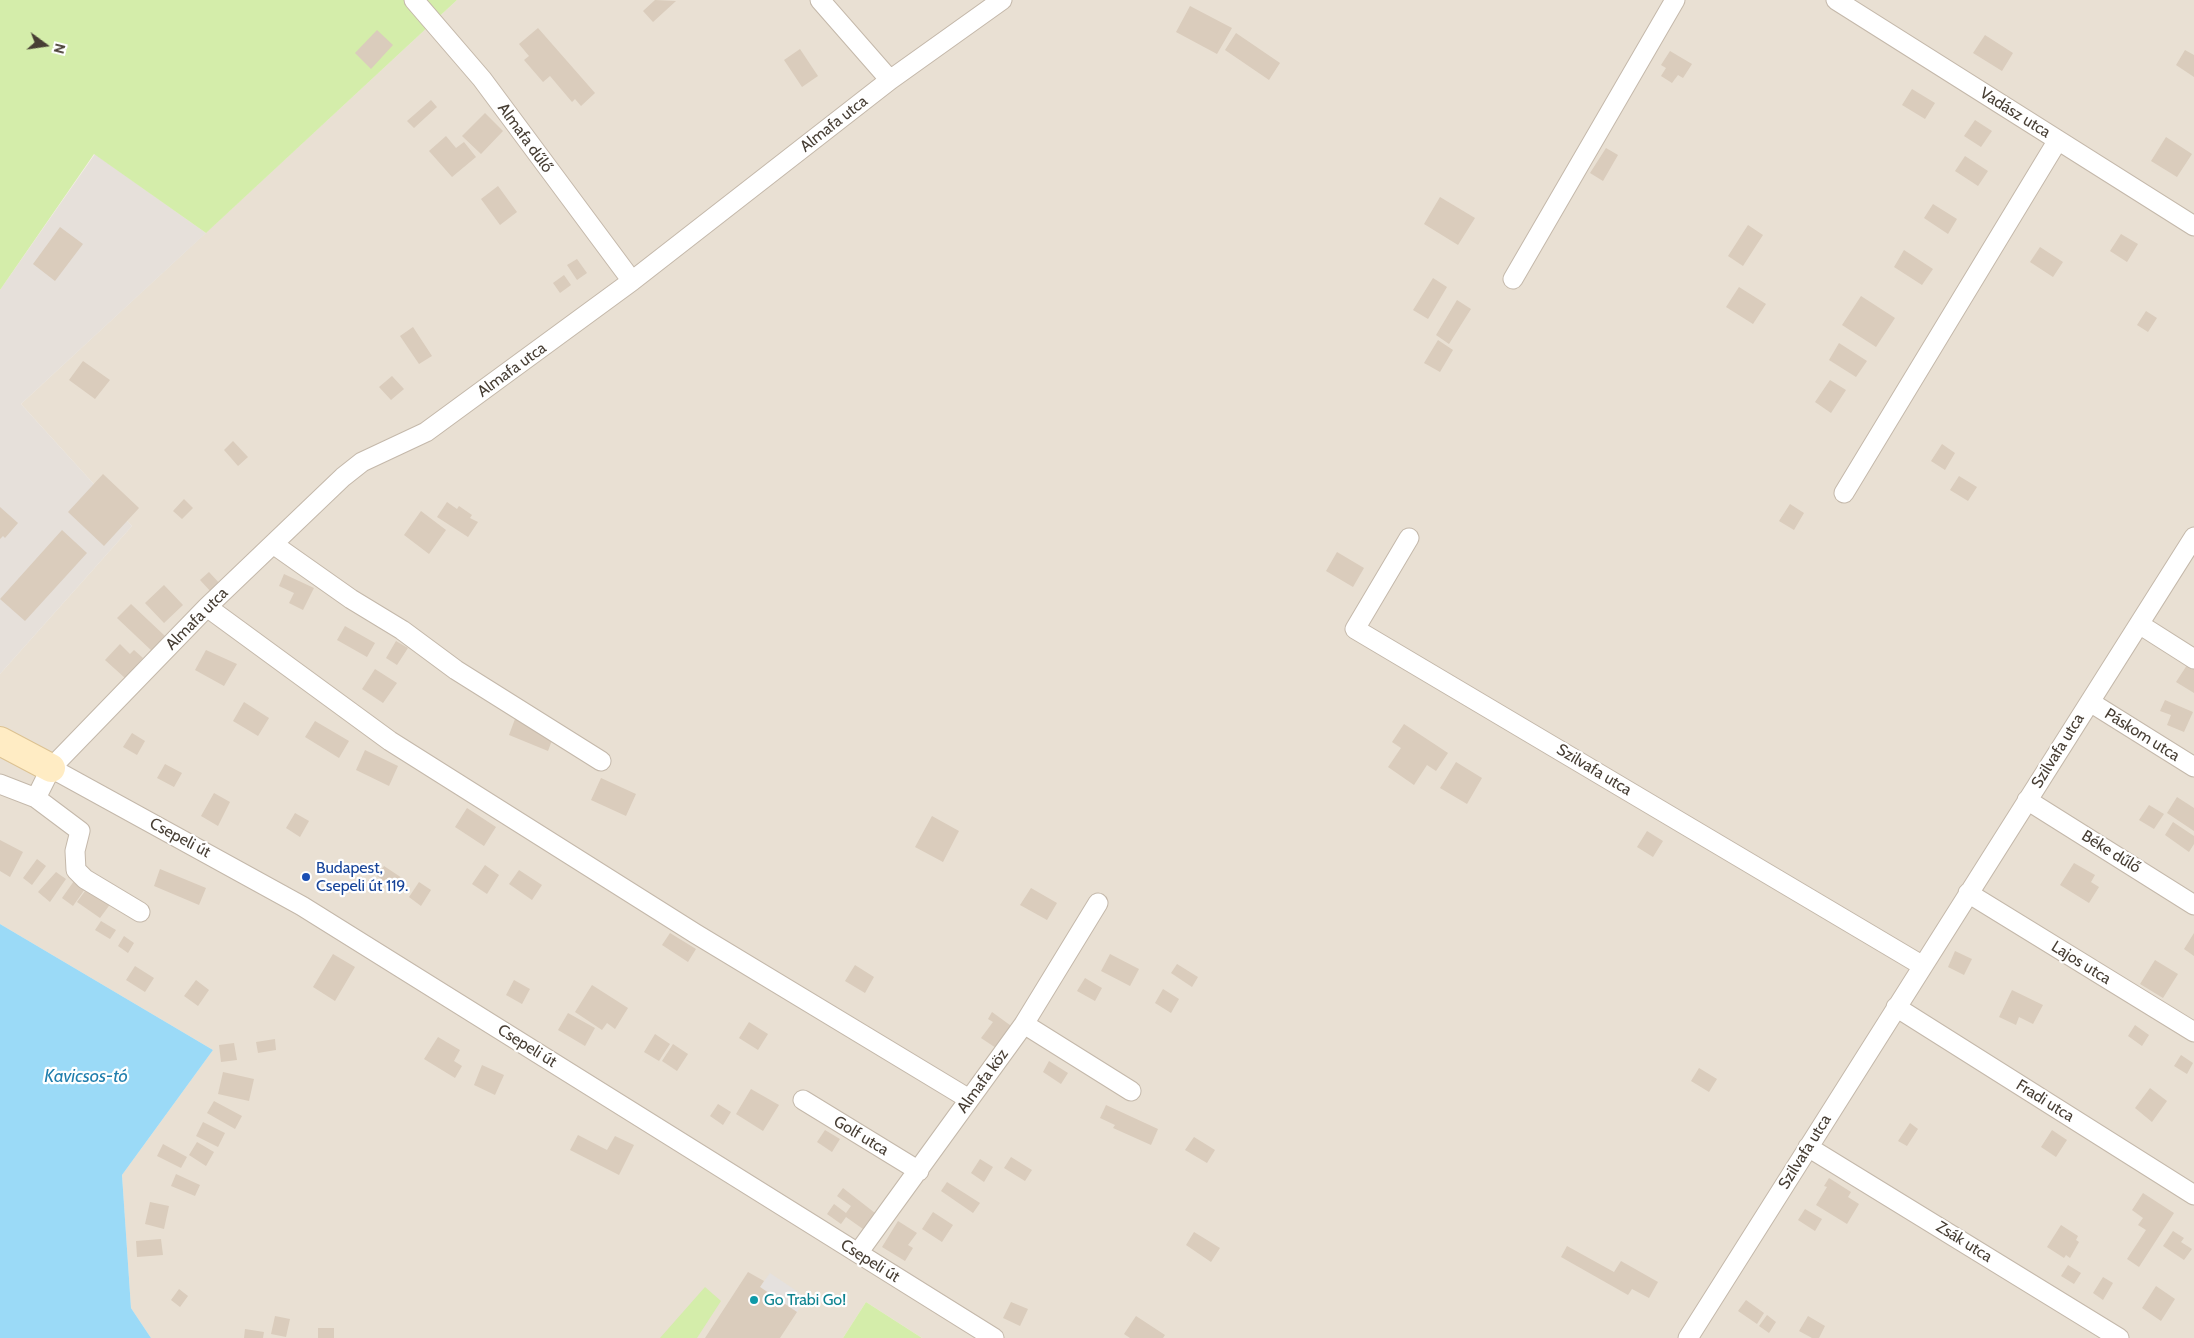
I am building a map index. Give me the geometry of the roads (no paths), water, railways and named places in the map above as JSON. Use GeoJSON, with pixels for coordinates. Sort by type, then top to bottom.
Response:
{"type":"FeatureCollection","features":[{"type":"Feature","properties":{"kind":"street","name":"Almafa dűlő"},"geometry":{"type":"LineString","coordinates":[[414,0],[482,79],[632,281]]}},
{"type":"Feature","properties":{"kind":"street"},"geometry":{"type":"LineString","coordinates":[[820,0],[890,80]]}},
{"type":"Feature","properties":{"kind":"street","name":"Almafa utca"},"geometry":{"type":"LineString","coordinates":[[36,798],[51,768],[207,607],[343,477],[362,462],[426,432],[632,281],[890,80],[1002,0]]}},
{"type":"Feature","properties":{"kind":"street"},"geometry":{"type":"LineString","coordinates":[[1514,279],[1675,0]]}},
{"type":"Feature","properties":{"kind":"street","name":"Vadász utca"},"geometry":{"type":"LineString","coordinates":[[1836,0],[2194,226]]}},
{"type":"Feature","properties":{"kind":"street"},"geometry":{"type":"LineString","coordinates":[[1844,493],[2058,140]]}},
{"type":"Feature","properties":{"kind":"street","name":"Szilvafa utca"},"geometry":{"type":"LineString","coordinates":[[1688,1338],[2194,537]]}},
{"type":"Feature","properties":{"kind":"street","name":"Szilvafa utca"},"geometry":{"type":"LineString","coordinates":[[1409,538],[1355,629],[1923,966]]}},
{"type":"Feature","properties":{"kind":"street"},"geometry":{"type":"LineString","coordinates":[[273,544],[351,599],[402,630],[456,670],[601,761]]}},
{"type":"Feature","properties":{"kind":"street"},"geometry":{"type":"LineString","coordinates":[[207,607],[390,741],[696,934],[969,1099]]}},
{"type":"Feature","properties":{"kind":"street"},"geometry":{"type":"LineString","coordinates":[[2139,624],[2194,658]]}},
{"type":"Feature","properties":{"kind":"street","name":"Páskom utca"},"geometry":{"type":"LineString","coordinates":[[2090,702],[2194,767]]}},
{"type":"Feature","properties":{"kind":"street"},"geometry":{"type":"LineString","coordinates":[[0,741],[51,768]]}},
{"type":"Feature","properties":{"kind":"street","name":"Csepeli út"},"geometry":{"type":"LineString","coordinates":[[51,768],[302,906],[994,1338]]}},
{"type":"Feature","properties":{"kind":"street"},"geometry":{"type":"LineString","coordinates":[[0,784],[36,798],[80,831],[75,851],[76,870],[85,879],[140,912]]}},
{"type":"Feature","properties":{"kind":"street","name":"Béke dűlő"},"geometry":{"type":"LineString","coordinates":[[2027,800],[2194,905]]}},
{"type":"Feature","properties":{"kind":"street","name":"Lajos utca"},"geometry":{"type":"LineString","coordinates":[[1968,893],[2194,1032]]}},
{"type":"Feature","properties":{"kind":"street","name":"Almafa köz"},"geometry":{"type":"LineString","coordinates":[[858,1253],[1024,1024],[1098,903]]}},
{"type":"Feature","properties":{"kind":"street","name":"Fradi utca"},"geometry":{"type":"LineString","coordinates":[[1896,1007],[2194,1195]]}},
{"type":"Feature","properties":{"kind":"street"},"geometry":{"type":"LineString","coordinates":[[1024,1024],[1131,1091]]}},
{"type":"Feature","properties":{"kind":"street","name":"Golf utca"},"geometry":{"type":"LineString","coordinates":[[803,1100],[919,1171]]}},
{"type":"Feature","properties":{"kind":"street","name":"Zsák utca"},"geometry":{"type":"LineString","coordinates":[[1808,1147],[2119,1338]]}},
{"type":"Feature","properties":{"kind":"water","name":"Kavicsos-tó"},"geometry":{"type":"Polygon","coordinates":[[[0,924],[213,1050],[122,1175],[131,1308],[151,1338],[0,1338],[0,924]]]}},
{"type":"Feature","properties":{"kind":"place","name":"Budapest, Csepeli út 119."},"geometry":{"type":"Point","coordinates":[306,877]}},
{"type":"Feature","properties":{"kind":"place","name":"Go Trabi Go!"},"geometry":{"type":"Point","coordinates":[754,1300]}}]}
